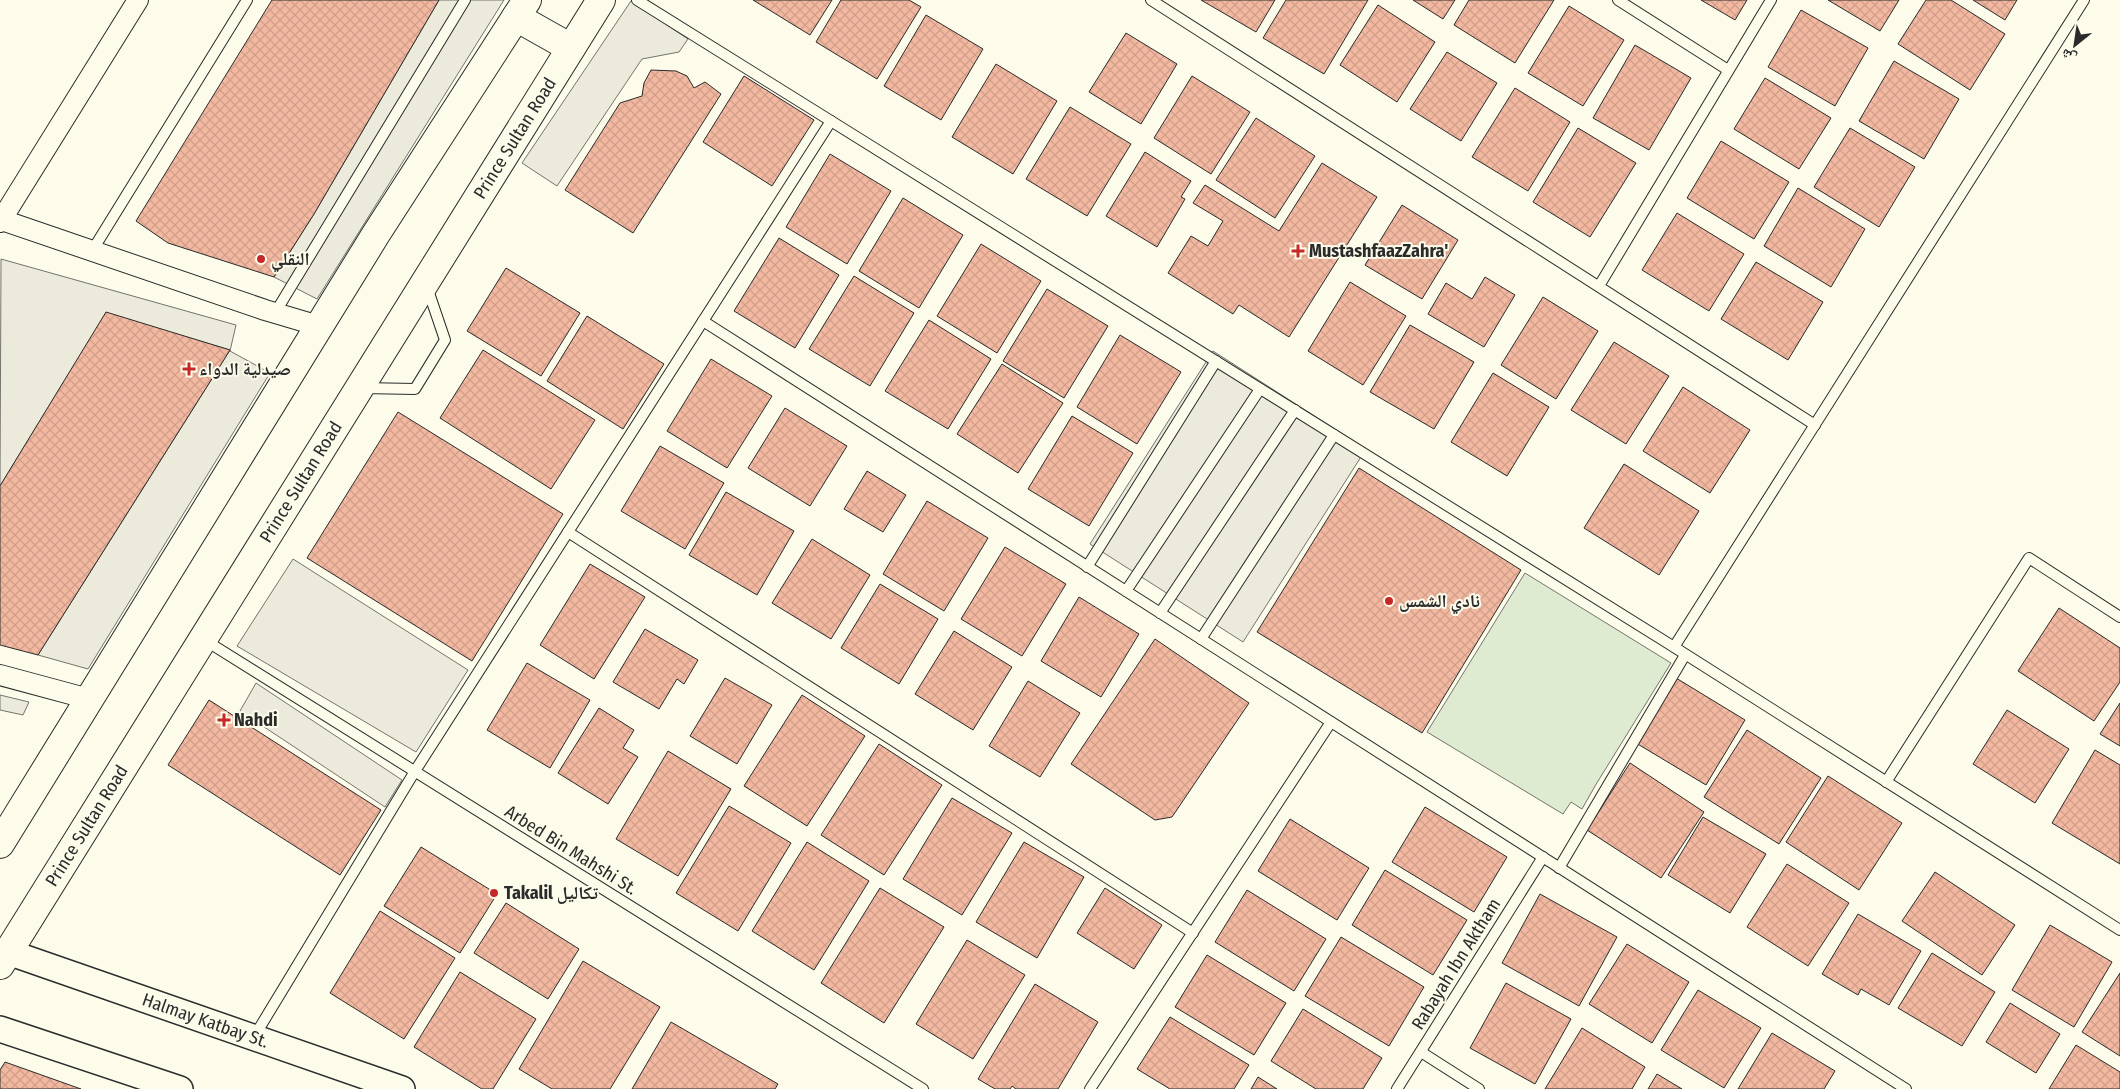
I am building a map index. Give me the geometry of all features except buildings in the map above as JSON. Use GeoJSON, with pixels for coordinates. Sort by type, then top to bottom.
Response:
{"type":"FeatureCollection","features":[{"type":"Feature","properties":{"kind":"main road","name":"Prince Sultan Road"},"geometry":{"type":"LineString","coordinates":[[4,958],[601,0]]}},
{"type":"Feature","properties":{"kind":"main road"},"geometry":{"type":"LineString","coordinates":[[0,844],[376,234],[522,9],[571,48]]}},
{"type":"Feature","properties":{"kind":"street"},"geometry":{"type":"LineString","coordinates":[[138,0],[1,221],[319,326]]}},
{"type":"Feature","properties":{"kind":"street"},"geometry":{"type":"LineString","coordinates":[[0,675],[89,699]]}},
{"type":"Feature","properties":{"kind":"street","name":"Halmay Katbay St."},"geometry":{"type":"LineString","coordinates":[[4,958],[254,1037],[402,1089]]}},
{"type":"Feature","properties":{"kind":"street"},"geometry":{"type":"LineString","coordinates":[[0,1029],[180,1089]]}},
{"type":"Feature","properties":{"kind":"lane"},"geometry":{"type":"LineString","coordinates":[[92,251],[247,0]]}},
{"type":"Feature","properties":{"kind":"lane"},"geometry":{"type":"LineString","coordinates":[[275,313],[464,0]]}},
{"type":"Feature","properties":{"kind":"lane"},"geometry":{"type":"LineString","coordinates":[[637,0],[1674,647],[2120,930]]}},
{"type":"Feature","properties":{"kind":"lane"},"geometry":{"type":"LineString","coordinates":[[1151,0],[1815,424]]}},
{"type":"Feature","properties":{"kind":"lane"},"geometry":{"type":"LineString","coordinates":[[1618,0],[1728,70]]}},
{"type":"Feature","properties":{"kind":"lane"},"geometry":{"type":"LineString","coordinates":[[1599,286],[1771,0]]}},
{"type":"Feature","properties":{"kind":"lane"},"geometry":{"type":"LineString","coordinates":[[1674,647],[2084,0]]}},
{"type":"Feature","properties":{"kind":"lane"},"geometry":{"type":"LineString","coordinates":[[254,1037],[416,771],[831,121]]}},
{"type":"Feature","properties":{"kind":"lane"},"geometry":{"type":"LineString","coordinates":[[359,388],[415,389],[445,340],[425,282]]}},
{"type":"Feature","properties":{"kind":"lane"},"geometry":{"type":"LineString","coordinates":[[703,321],[1906,1089]]}},
{"type":"Feature","properties":{"kind":"lane"},"geometry":{"type":"LineString","coordinates":[[1088,566],[1216,362]]}},
{"type":"Feature","properties":{"kind":"lane"},"geometry":{"type":"LineString","coordinates":[[1126,591],[1260,389]]}},
{"type":"Feature","properties":{"kind":"lane"},"geometry":{"type":"LineString","coordinates":[[1160,613],[1295,410]]}},
{"type":"Feature","properties":{"kind":"lane"},"geometry":{"type":"LineString","coordinates":[[1201,639],[1334,435]]}},
{"type":"Feature","properties":{"kind":"lane"},"geometry":{"type":"LineString","coordinates":[[568,532],[1193,933]]}},
{"type":"Feature","properties":{"kind":"lane"},"geometry":{"type":"LineString","coordinates":[[1886,782],[2029,558],[2120,617]]}},
{"type":"Feature","properties":{"kind":"lane","name":"Arbed Bin Mahshi St."},"geometry":{"type":"LineString","coordinates":[[202,638],[923,1089]]}},
{"type":"Feature","properties":{"kind":"lane"},"geometry":{"type":"LineString","coordinates":[[1559,868],[1685,655]]}},
{"type":"Feature","properties":{"kind":"lane"},"geometry":{"type":"LineString","coordinates":[[1090,1089],[1331,722]]}},
{"type":"Feature","properties":{"kind":"lane","name":"Rabayah Ibn Aktham"},"geometry":{"type":"LineString","coordinates":[[1397,1089],[1543,857]]}},
{"type":"Feature","properties":{"kind":"lane"},"geometry":{"type":"LineString","coordinates":[[1421,1052],[1479,1089]]}},
{"type":"Feature","properties":{"kind":"green space"},"geometry":{"type":"Polygon","coordinates":[[[1525,573],[1671,663],[1582,809],[1571,802],[1563,814],[1427,732],[1525,573]]]}},
{"type":"Feature","properties":{"kind":"shaded area"},"geometry":{"type":"Polygon","coordinates":[[[439,0],[504,0],[317,299],[274,277],[314,214],[439,0]]]}},
{"type":"Feature","properties":{"kind":"shaded area"},"geometry":{"type":"Polygon","coordinates":[[[631,1],[688,39],[679,52],[642,59],[557,186],[522,163],[631,1]]]}},
{"type":"Feature","properties":{"kind":"shaded area"},"geometry":{"type":"Polygon","coordinates":[[[1,259],[236,325],[230,351],[270,373],[88,669],[38,655],[230,350],[106,313],[0,486],[1,259]]]}},
{"type":"Feature","properties":{"kind":"shaded area"},"geometry":{"type":"Polygon","coordinates":[[[1213,351],[1366,449],[1243,642],[1090,544],[1213,351]]]}},
{"type":"Feature","properties":{"kind":"shaded area"},"geometry":{"type":"Polygon","coordinates":[[[293,559],[468,670],[416,752],[237,646],[293,559]]]}},
{"type":"Feature","properties":{"kind":"shaded area"},"geometry":{"type":"Polygon","coordinates":[[[256,683],[402,780],[385,807],[240,711],[256,683]]]}},
{"type":"Feature","properties":{"kind":"shaded area"},"geometry":{"type":"Polygon","coordinates":[[[0,695],[29,702],[23,715],[0,710],[0,695]]]}},
{"type":"Feature","properties":{"kind":"place","name":"MustashfaazZahra'"},"geometry":{"type":"Point","coordinates":[1298,251]}},
{"type":"Feature","properties":{"kind":"place","name":"النقلي"},"geometry":{"type":"Point","coordinates":[261,259]}},
{"type":"Feature","properties":{"kind":"place","name":"صيدلية الدواء"},"geometry":{"type":"Point","coordinates":[189,369]}},
{"type":"Feature","properties":{"kind":"place","name":"نادي الشمس"},"geometry":{"type":"Point","coordinates":[1389,601]}},
{"type":"Feature","properties":{"kind":"place","name":"Nahdi"},"geometry":{"type":"Point","coordinates":[224,720]}},
{"type":"Feature","properties":{"kind":"place","name":"Takalil تكاليل"},"geometry":{"type":"Point","coordinates":[494,893]}}]}
